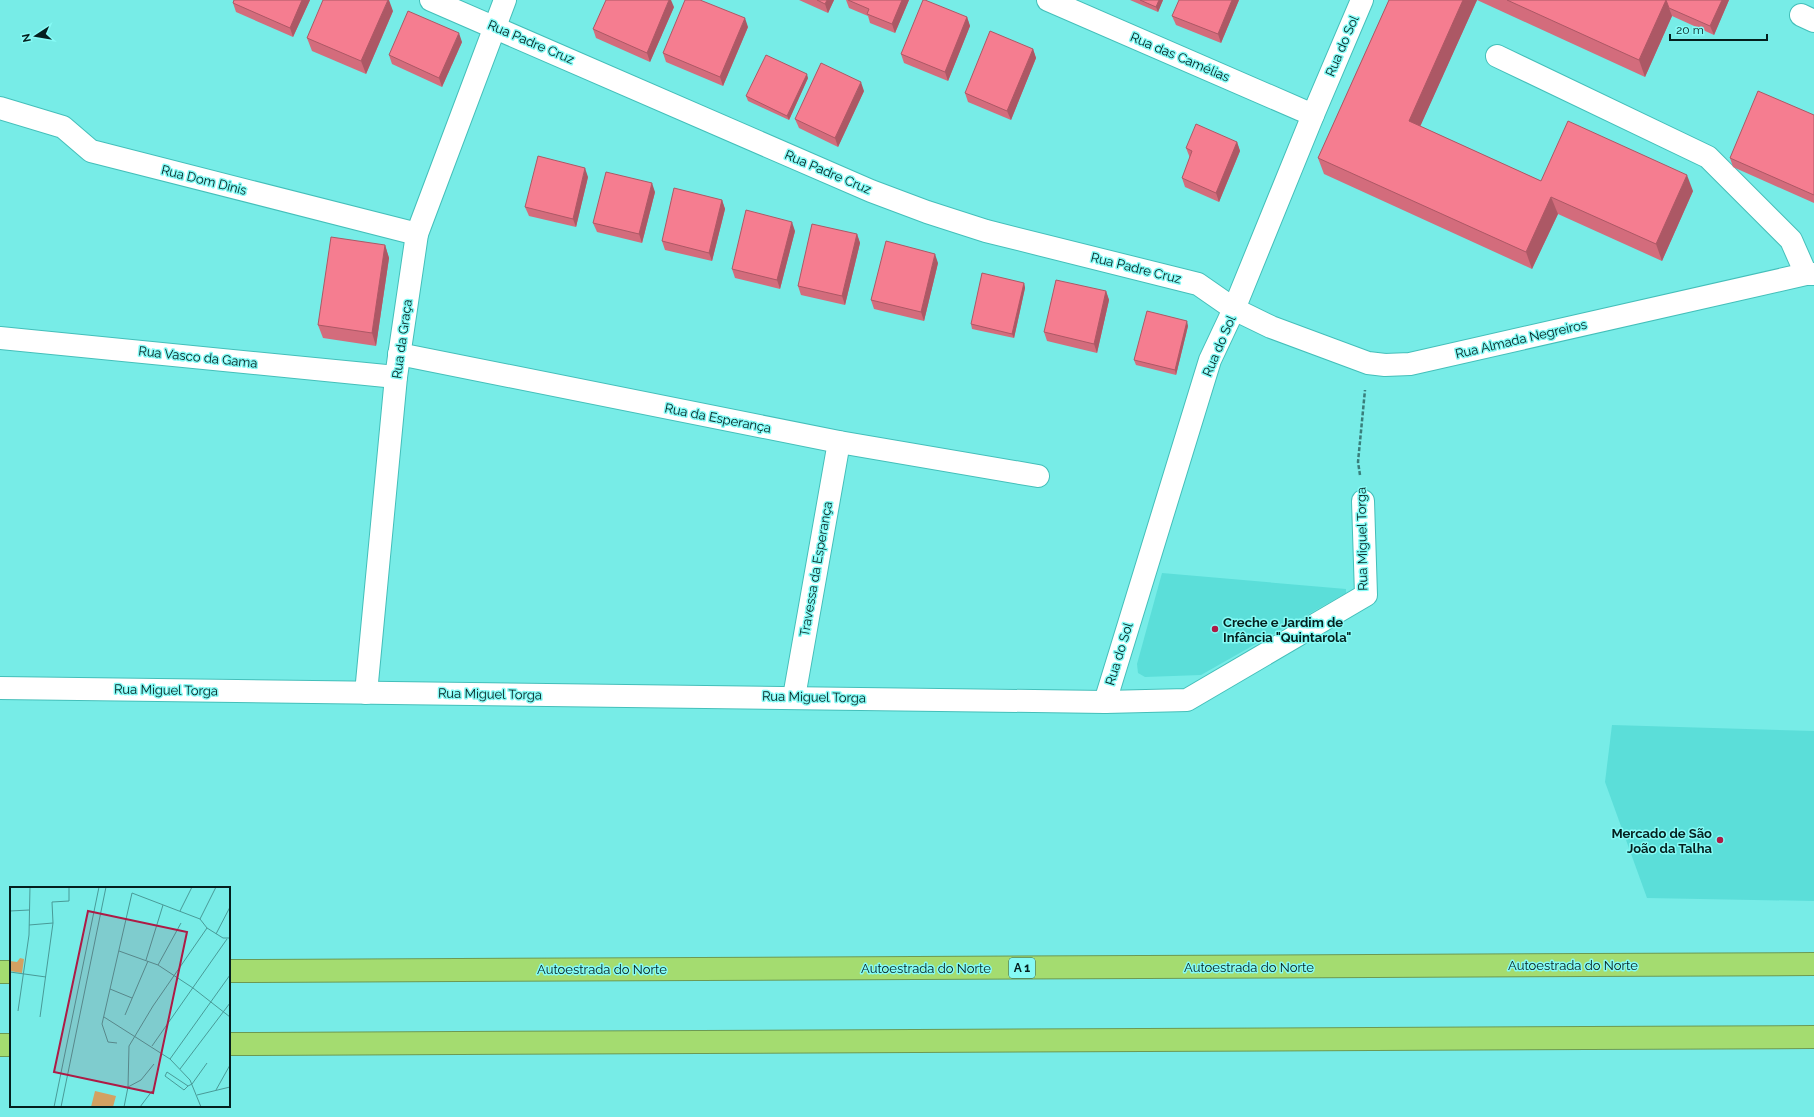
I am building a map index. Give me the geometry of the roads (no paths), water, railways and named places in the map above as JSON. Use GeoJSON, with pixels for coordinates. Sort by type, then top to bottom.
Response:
{"type":"FeatureCollection","features":[{"type":"Feature","properties":{"kind":"highway","name":"Autoestrada do Norte"},"geometry":{"type":"LineString","coordinates":[[230,971],[1814,964]]}},
{"type":"Feature","properties":{"kind":"highway"},"geometry":{"type":"LineString","coordinates":[[230,1044],[1814,1037]]}},
{"type":"Feature","properties":{"kind":"street","name":"Rua Padre Cruz"},"geometry":{"type":"LineString","coordinates":[[431,0],[878,193],[927,212],[986,230],[1198,284],[1234,309]]}},
{"type":"Feature","properties":{"kind":"street","name":"Rua da Graça"},"geometry":{"type":"LineString","coordinates":[[366,693],[396,377],[417,234],[505,0]]}},
{"type":"Feature","properties":{"kind":"street","name":"Rua das Camélias"},"geometry":{"type":"LineString","coordinates":[[1048,0],[1313,115]]}},
{"type":"Feature","properties":{"kind":"street","name":"Rua do Sol"},"geometry":{"type":"LineString","coordinates":[[1105,702],[1210,360],[1234,309],[1313,115],[1362,0]]}},
{"type":"Feature","properties":{"kind":"street"},"geometry":{"type":"LineString","coordinates":[[1497,56],[1708,157],[1791,240],[1810,274]]}},
{"type":"Feature","properties":{"kind":"street","name":"Rua Dom Dinis"},"geometry":{"type":"LineString","coordinates":[[0,108],[64,127],[91,151],[417,234]]}},
{"type":"Feature","properties":{"kind":"street","name":"Rua Almada Negreiros"},"geometry":{"type":"LineString","coordinates":[[1234,309],[1271,327],[1368,363],[1385,366],[1410,364],[1810,274]]}},
{"type":"Feature","properties":{"kind":"street","name":"Rua Vasco da Gama"},"geometry":{"type":"LineString","coordinates":[[0,338],[396,377]]}},
{"type":"Feature","properties":{"kind":"street","name":"Rua da Esperança"},"geometry":{"type":"LineString","coordinates":[[400,354],[839,442],[1038,476]]}},
{"type":"Feature","properties":{"kind":"street","name":"Travessa da Esperança"},"geometry":{"type":"LineString","coordinates":[[794,697],[839,442]]}},
{"type":"Feature","properties":{"kind":"street","name":"Rua Miguel Torga"},"geometry":{"type":"LineString","coordinates":[[0,688],[1105,702],[1187,700],[1366,595],[1363,501]]}},
{"type":"Feature","properties":{"kind":"place","name":"Creche e Jardim de Infância \"Quintarola\""},"geometry":{"type":"Point","coordinates":[1215,629]}},
{"type":"Feature","properties":{"kind":"place","name":"Mercado de São João da Talha"},"geometry":{"type":"Point","coordinates":[1720,840]}}]}
